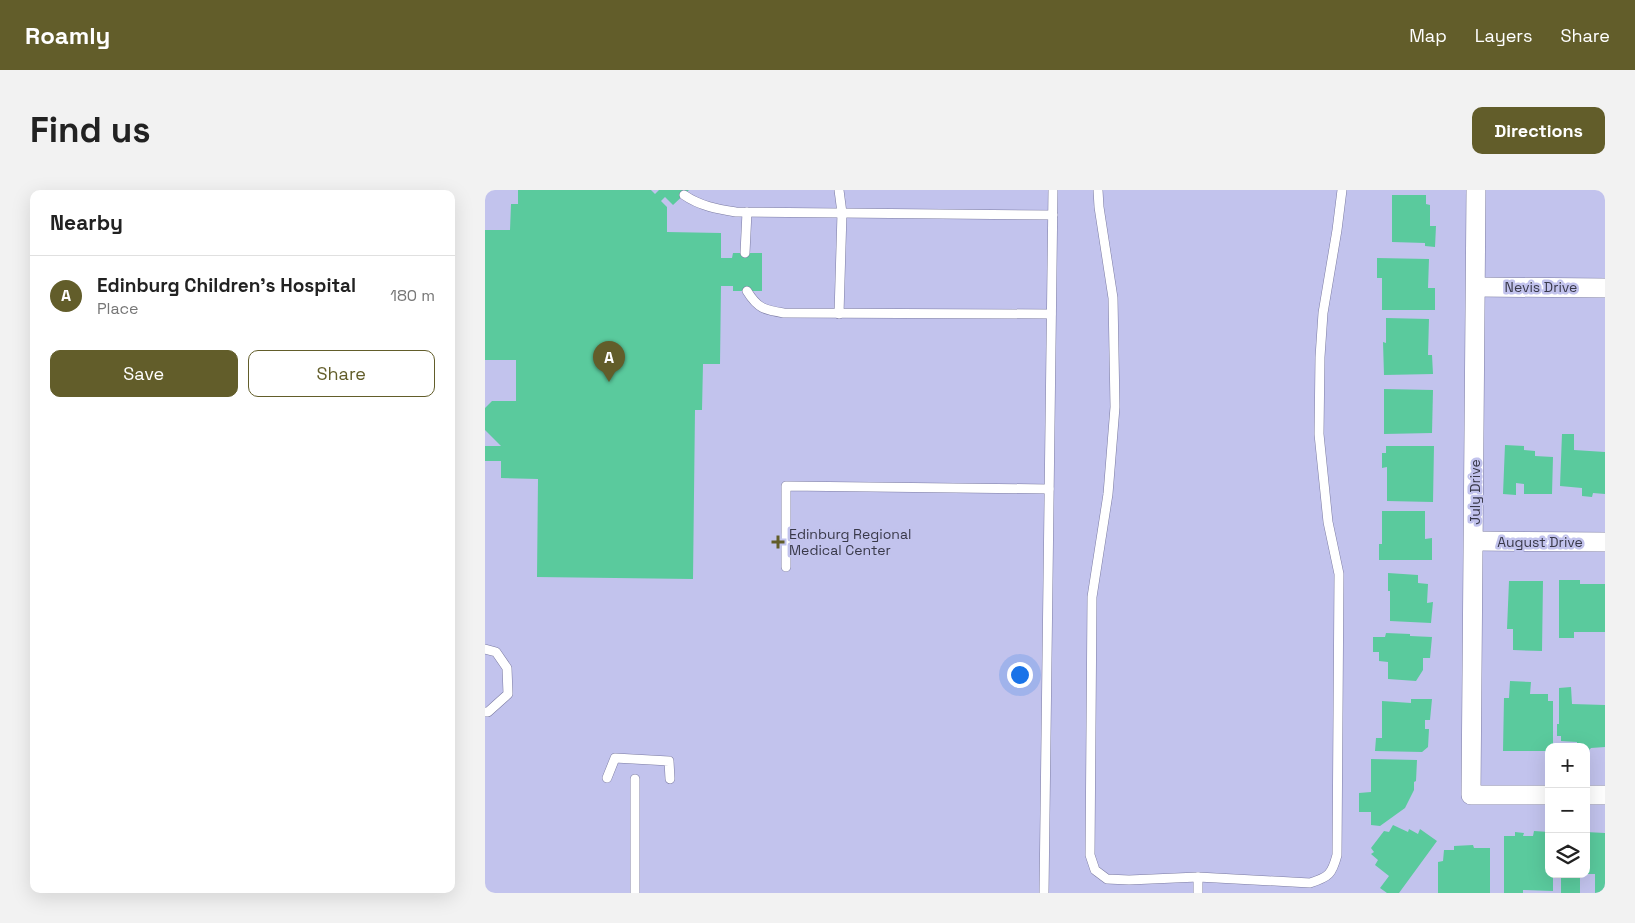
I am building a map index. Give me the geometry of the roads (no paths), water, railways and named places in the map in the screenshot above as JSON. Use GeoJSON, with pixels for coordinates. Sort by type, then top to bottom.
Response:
{"type":"FeatureCollection","features":[{"type":"Feature","properties":{"kind":"street","name":"July Drive"},"geometry":{"type":"LineString","coordinates":[[1477,190],[1471,794],[1545,795]]}},
{"type":"Feature","properties":{"kind":"street","name":"Nevis Drive"},"geometry":{"type":"LineString","coordinates":[[1476,287],[1605,288]]}},
{"type":"Feature","properties":{"kind":"street","name":"August Drive"},"geometry":{"type":"LineString","coordinates":[[1475,542],[1605,542]]}},
{"type":"Feature","properties":{"kind":"street"},"geometry":{"type":"LineString","coordinates":[[1590,795],[1605,795]]}},
{"type":"Feature","properties":{"kind":"lane"},"geometry":{"type":"LineString","coordinates":[[839,190],[842,213],[839,314]]}},
{"type":"Feature","properties":{"kind":"lane"},"geometry":{"type":"LineString","coordinates":[[1044,893],[1053,190]]}},
{"type":"Feature","properties":{"kind":"lane"},"geometry":{"type":"LineString","coordinates":[[1098,190],[1113,298],[1115,407],[1108,494],[1092,597],[1091,855],[1095,870],[1107,879],[1198,877],[1311,883],[1326,878],[1333,868],[1337,855],[1339,574],[1328,522],[1319,434],[1319,357],[1323,313],[1343,190]]}},
{"type":"Feature","properties":{"kind":"lane"},"geometry":{"type":"LineString","coordinates":[[684,195],[713,209],[747,212],[1053,215]]}},
{"type":"Feature","properties":{"kind":"lane"},"geometry":{"type":"LineString","coordinates":[[745,253],[747,212]]}},
{"type":"Feature","properties":{"kind":"lane"},"geometry":{"type":"LineString","coordinates":[[747,291],[754,302],[765,310],[784,313],[1051,314]]}},
{"type":"Feature","properties":{"kind":"lane"},"geometry":{"type":"LineString","coordinates":[[785,567],[786,486],[1049,489]]}},
{"type":"Feature","properties":{"kind":"lane"},"geometry":{"type":"LineString","coordinates":[[485,649],[496,652],[507,668],[508,694],[489,712],[485,712]]}},
{"type":"Feature","properties":{"kind":"lane"},"geometry":{"type":"LineString","coordinates":[[607,778],[615,758],[669,761],[670,779]]}},
{"type":"Feature","properties":{"kind":"lane"},"geometry":{"type":"LineString","coordinates":[[635,779],[635,893]]}},
{"type":"Feature","properties":{"kind":"lane"},"geometry":{"type":"LineString","coordinates":[[1198,877],[1198,893]]}},
{"type":"Feature","properties":{"kind":"place","name":"Edinburg Children's Hospital"},"geometry":{"type":"Point","coordinates":[609,382]}},
{"type":"Feature","properties":{"kind":"place","name":"Edinburg Regional Medical Center"},"geometry":{"type":"Point","coordinates":[778,542]}}]}
